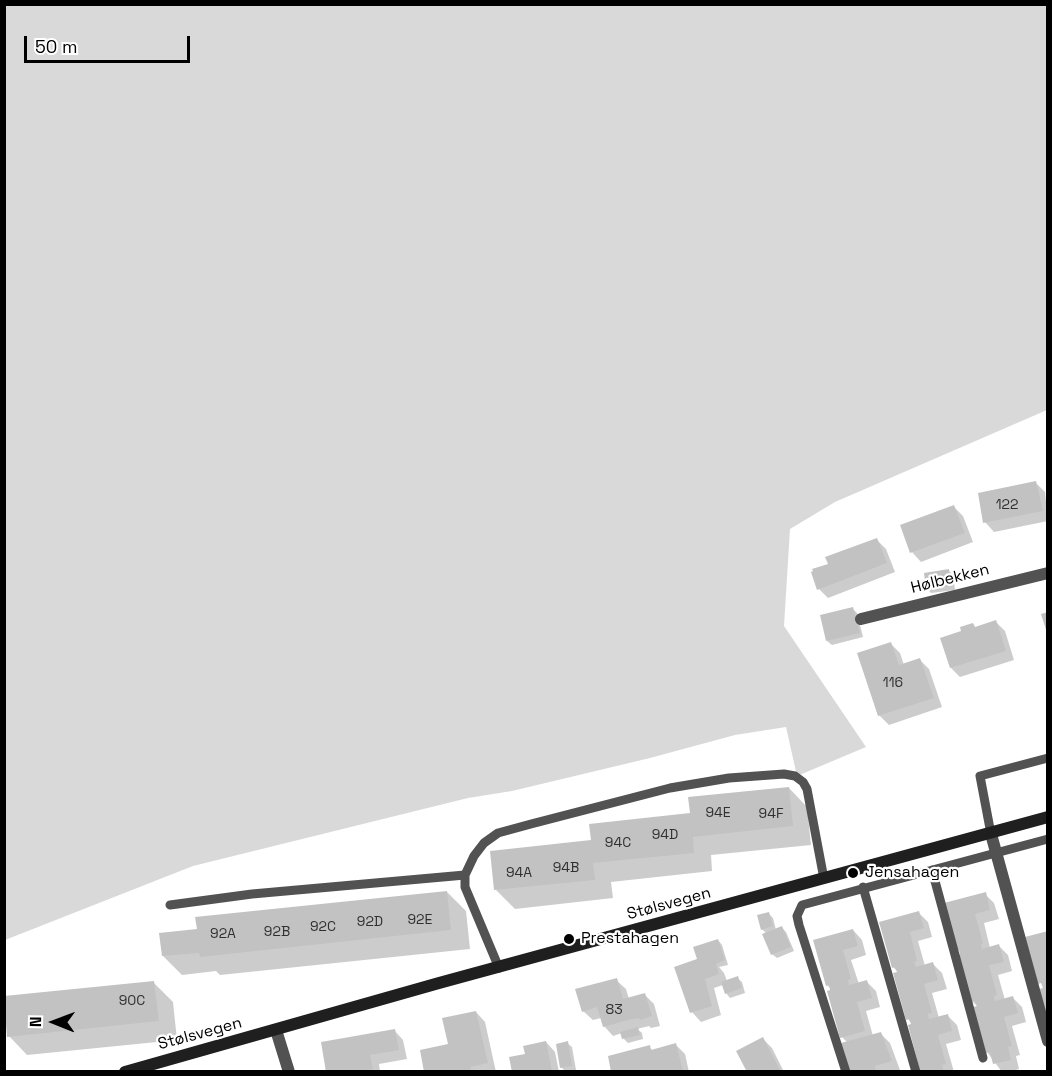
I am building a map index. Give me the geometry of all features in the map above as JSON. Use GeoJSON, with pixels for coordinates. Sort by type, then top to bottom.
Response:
{"type":"FeatureCollection","features":[{"type":"Feature","properties":{"kind":"street","name":"Hølbekken"},"geometry":{"type":"LineString","coordinates":[[861,619],[1047,573]]}},
{"type":"Feature","properties":{"kind":"street","name":"Stølsvegen"},"geometry":{"type":"LineString","coordinates":[[125,1071],[1047,817]]}},
{"type":"Feature","properties":{"kind":"street"},"geometry":{"type":"LineString","coordinates":[[992,834],[1047,1041]]}},
{"type":"Feature","properties":{"kind":"street"},"geometry":{"type":"LineString","coordinates":[[276,1030],[289,1071]]}},
{"type":"Feature","properties":{"kind":"lane"},"geometry":{"type":"LineString","coordinates":[[992,834],[980,776],[1047,758]]}},
{"type":"Feature","properties":{"kind":"lane"},"geometry":{"type":"LineString","coordinates":[[498,968],[465,887],[465,875],[474,856],[484,843],[498,833],[670,788],[729,778],[783,774],[795,776],[803,782],[807,789],[824,879]]}},
{"type":"Feature","properties":{"kind":"lane"},"geometry":{"type":"LineString","coordinates":[[846,1071],[797,916],[802,905],[1047,839]]}},
{"type":"Feature","properties":{"kind":"lane"},"geometry":{"type":"LineString","coordinates":[[932,870],[983,1058]]}},
{"type":"Feature","properties":{"kind":"lane"},"geometry":{"type":"LineString","coordinates":[[170,905],[252,894],[465,875]]}},
{"type":"Feature","properties":{"kind":"lane"},"geometry":{"type":"LineString","coordinates":[[863,888],[916,1071]]}},
{"type":"Feature","properties":{"kind":"shaded area"},"geometry":{"type":"Polygon","coordinates":[[[5,5],[1047,5],[1047,410],[835,502],[790,529],[784,626],[866,747],[797,776],[786,727],[735,735],[650,758],[512,791],[468,798],[193,866],[5,940],[5,5]]]}},
{"type":"Feature","properties":{"kind":"building"},"geometry":{"type":"Polygon","coordinates":[[[1036,481],[1043,511],[983,523],[978,493],[1036,481]]]}},
{"type":"Feature","properties":{"kind":"building"},"geometry":{"type":"Polygon","coordinates":[[[954,505],[965,533],[910,553],[900,525],[954,505]]]}},
{"type":"Feature","properties":{"kind":"building"},"geometry":{"type":"Polygon","coordinates":[[[877,538],[887,563],[817,590],[811,572],[812,569],[828,564],[825,557],[877,538]]]}},
{"type":"Feature","properties":{"kind":"building"},"geometry":{"type":"Polygon","coordinates":[[[949,569],[951,586],[926,590],[924,573],[949,569]]]}},
{"type":"Feature","properties":{"kind":"building"},"geometry":{"type":"Polygon","coordinates":[[[853,607],[860,633],[826,641],[820,615],[853,607]]]}},
{"type":"Feature","properties":{"kind":"building"},"geometry":{"type":"Polygon","coordinates":[[[1048,612],[1048,633],[1047,633],[1041,614],[1048,612]]]}},
{"type":"Feature","properties":{"kind":"building"},"geometry":{"type":"Polygon","coordinates":[[[996,620],[1006,651],[950,668],[940,638],[961,631],[960,627],[973,623],[975,627],[996,620]]]}},
{"type":"Feature","properties":{"kind":"building"},"geometry":{"type":"Polygon","coordinates":[[[891,642],[899,665],[920,658],[934,698],[878,716],[857,653],[891,642]]]}},
{"type":"Feature","properties":{"kind":"building"},"geometry":{"type":"Polygon","coordinates":[[[789,787],[793,826],[693,837],[694,853],[593,863],[595,880],[494,890],[490,851],[591,840],[589,824],[690,813],[688,797],[789,787]]]}},
{"type":"Feature","properties":{"kind":"building"},"geometry":{"type":"Polygon","coordinates":[[[447,891],[451,930],[200,957],[199,953],[162,956],[159,933],[197,929],[195,917],[447,891]]]}},
{"type":"Feature","properties":{"kind":"building"},"geometry":{"type":"Polygon","coordinates":[[[986,892],[990,910],[975,914],[983,943],[981,944],[982,949],[999,944],[1004,962],[989,965],[997,995],[994,996],[995,1001],[1013,996],[1018,1013],[1004,1017],[1012,1046],[1008,1047],[1011,1060],[993,1064],[990,1052],[986,1053],[973,1007],[977,1006],[975,1001],[971,1002],[958,955],[960,955],[959,950],[957,950],[944,903],[986,892]]]}},
{"type":"Feature","properties":{"kind":"building"},"geometry":{"type":"Polygon","coordinates":[[[919,911],[924,928],[910,932],[917,961],[914,962],[916,967],[933,962],[938,980],[924,984],[932,1013],[928,1014],[929,1019],[948,1014],[952,1031],[938,1035],[946,1064],[942,1065],[944,1072],[920,1071],[908,1025],[911,1024],[909,1019],[906,1020],[893,973],[897,972],[895,967],[892,968],[879,922],[919,911]]]}},
{"type":"Feature","properties":{"kind":"building"},"geometry":{"type":"Polygon","coordinates":[[[769,912],[773,926],[761,930],[757,915],[769,912]]]}},
{"type":"Feature","properties":{"kind":"building"},"geometry":{"type":"Polygon","coordinates":[[[782,926],[791,947],[771,955],[762,934],[782,926]]]}},
{"type":"Feature","properties":{"kind":"building"},"geometry":{"type":"Polygon","coordinates":[[[853,929],[858,946],[843,950],[851,979],[848,980],[849,985],[867,980],[872,998],[857,1002],[865,1031],[840,1038],[827,991],[830,990],[829,985],[826,986],[813,940],[853,929]]]}},
{"type":"Feature","properties":{"kind":"building"},"geometry":{"type":"Polygon","coordinates":[[[1048,931],[1047,1016],[1039,989],[1043,988],[1041,983],[1038,984],[1025,937],[1048,931]]]}},
{"type":"Feature","properties":{"kind":"building"},"geometry":{"type":"Polygon","coordinates":[[[718,939],[725,960],[716,964],[719,974],[705,979],[712,1006],[690,1013],[674,967],[697,959],[693,947],[718,939]]]}},
{"type":"Feature","properties":{"kind":"building"},"geometry":{"type":"Polygon","coordinates":[[[738,976],[742,988],[725,994],[721,982],[738,976]]]}},
{"type":"Feature","properties":{"kind":"building"},"geometry":{"type":"Polygon","coordinates":[[[617,978],[623,999],[645,993],[652,1016],[603,1027],[597,1007],[582,1012],[575,989],[617,978]]]}},
{"type":"Feature","properties":{"kind":"building"},"geometry":{"type":"Polygon","coordinates":[[[154,981],[159,1021],[7,1037],[4,996],[154,981]]]}},
{"type":"Feature","properties":{"kind":"building"},"geometry":{"type":"Polygon","coordinates":[[[476,1011],[488,1063],[470,1067],[471,1072],[424,1072],[420,1050],[448,1044],[442,1018],[476,1011]]]}},
{"type":"Feature","properties":{"kind":"building"},"geometry":{"type":"Polygon","coordinates":[[[638,1027],[640,1035],[622,1039],[620,1032],[638,1027]]]}},
{"type":"Feature","properties":{"kind":"building"},"geometry":{"type":"Polygon","coordinates":[[[395,1029],[399,1050],[370,1055],[373,1069],[359,1072],[326,1072],[321,1042],[395,1029]]]}},
{"type":"Feature","properties":{"kind":"building"},"geometry":{"type":"Polygon","coordinates":[[[881,1032],[892,1061],[875,1066],[876,1072],[849,1072],[841,1043],[881,1032]]]}},
{"type":"Feature","properties":{"kind":"building"},"geometry":{"type":"Polygon","coordinates":[[[763,1037],[781,1072],[747,1072],[736,1051],[763,1037]]]}},
{"type":"Feature","properties":{"kind":"building"},"geometry":{"type":"Polygon","coordinates":[[[546,1041],[552,1072],[512,1072],[509,1057],[525,1054],[523,1046],[546,1041]]]}},
{"type":"Feature","properties":{"kind":"building"},"geometry":{"type":"Polygon","coordinates":[[[568,1041],[572,1066],[560,1068],[556,1044],[568,1041]]]}},
{"type":"Feature","properties":{"kind":"building"},"geometry":{"type":"Polygon","coordinates":[[[676,1043],[683,1072],[611,1072],[608,1056],[650,1045],[651,1050],[676,1043]]]}},
{"type":"Feature","properties":{"kind":"place","name":"Jensahagen"},"geometry":{"type":"Point","coordinates":[853,873]}},
{"type":"Feature","properties":{"kind":"place","name":"Prestahagen"},"geometry":{"type":"Point","coordinates":[569,939]}}]}
